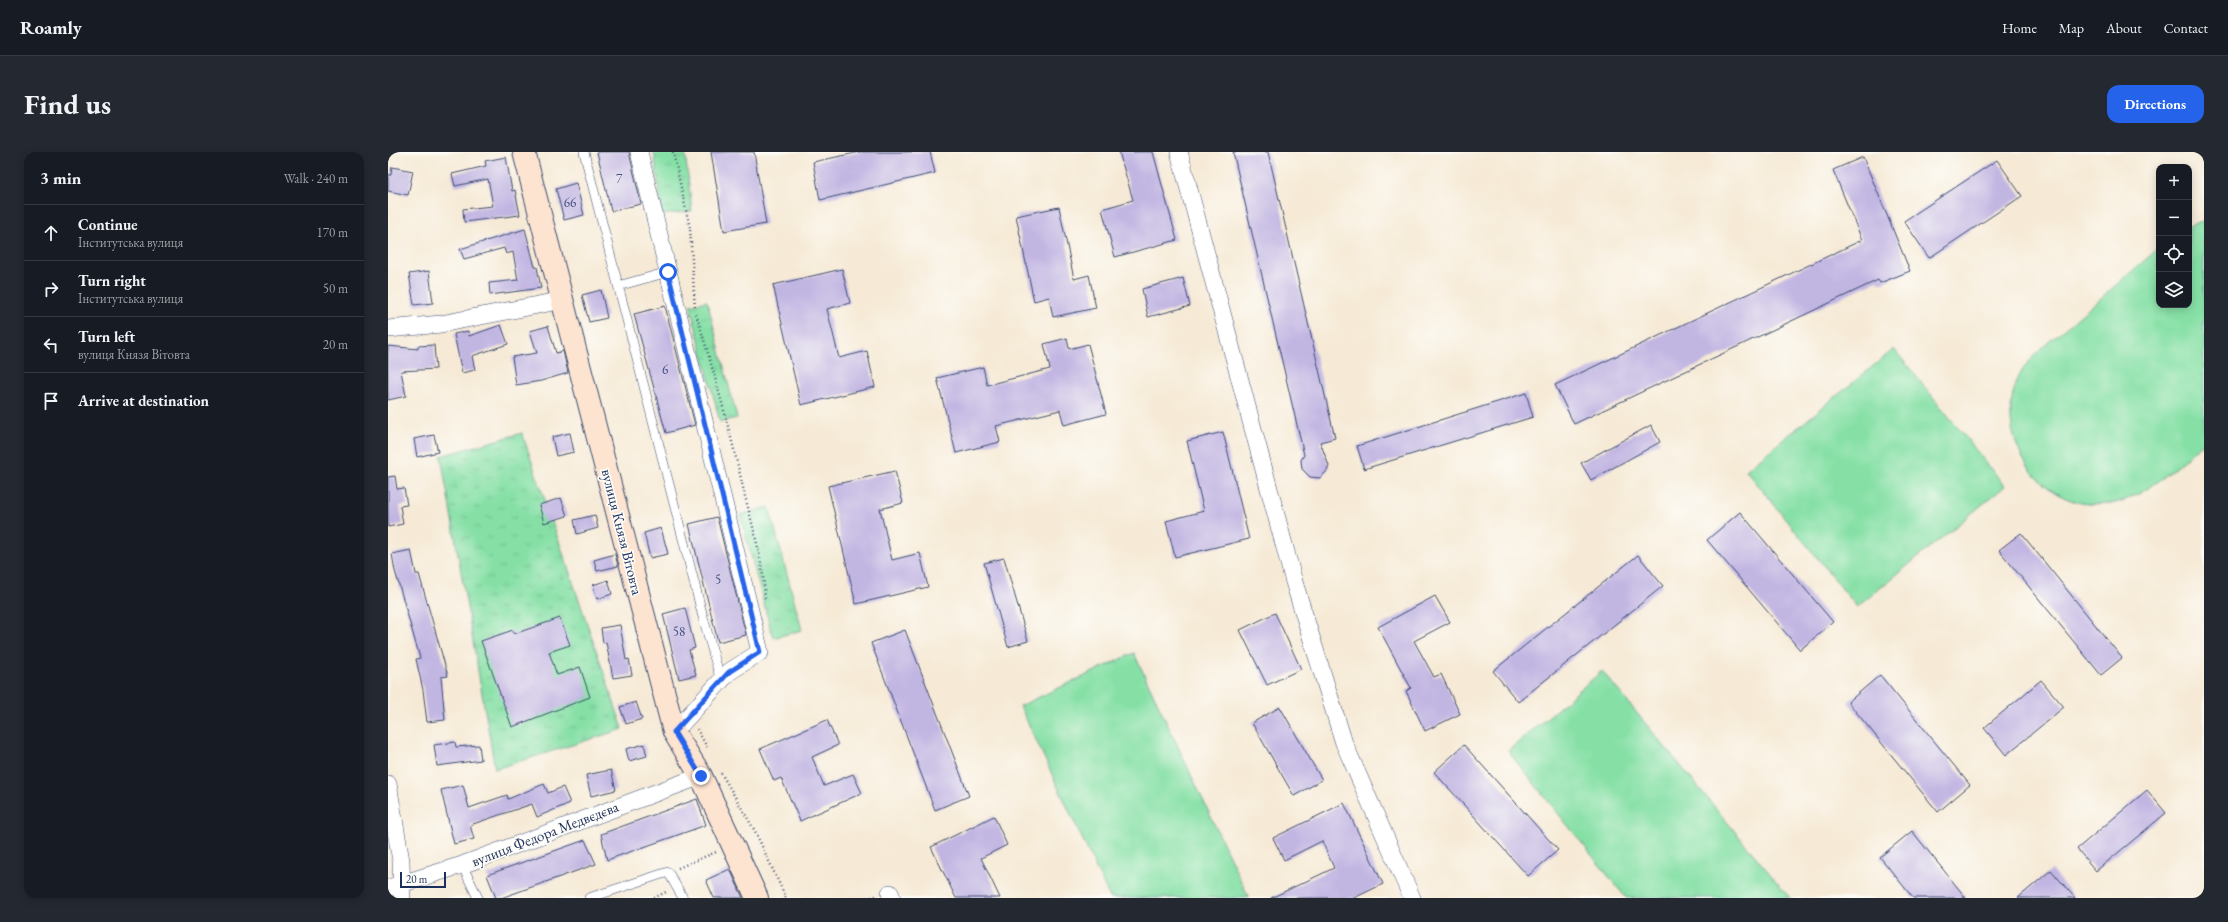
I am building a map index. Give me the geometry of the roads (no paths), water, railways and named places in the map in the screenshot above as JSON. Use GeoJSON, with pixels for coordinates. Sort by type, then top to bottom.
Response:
{"type":"FeatureCollection","features":[{"type":"Feature","properties":{"kind":"street","name":"вулиця Князя Вітовта"},"geometry":{"type":"LineString","coordinates":[[524,152],[674,732],[710,773],[734,845],[757,898]]}},
{"type":"Feature","properties":{"kind":"street"},"geometry":{"type":"LineString","coordinates":[[639,152],[760,652],[729,672],[674,732]]}},
{"type":"Feature","properties":{"kind":"street"},"geometry":{"type":"LineString","coordinates":[[1179,152],[1292,574],[1344,743],[1412,898]]}},
{"type":"Feature","properties":{"kind":"street"},"geometry":{"type":"LineString","coordinates":[[388,329],[441,324],[562,300]]}},
{"type":"Feature","properties":{"kind":"street","name":"вулиця Федора Медвєдєва"},"geometry":{"type":"LineString","coordinates":[[398,890],[710,773]]}},
{"type":"Feature","properties":{"kind":"street"},"geometry":{"type":"LineString","coordinates":[[388,784],[401,861],[398,890]]}},
{"type":"Feature","properties":{"kind":"lane"},"geometry":{"type":"LineString","coordinates":[[584,152],[703,618],[721,681]]}},
{"type":"Feature","properties":{"kind":"lane"},"geometry":{"type":"LineString","coordinates":[[618,286],[668,272]]}},
{"type":"Feature","properties":{"kind":"lane"},"geometry":{"type":"LineString","coordinates":[[462,865],[478,898]]}},
{"type":"Feature","properties":{"kind":"lane"},"geometry":{"type":"LineString","coordinates":[[589,898],[607,895],[668,872],[683,898]]}}]}
